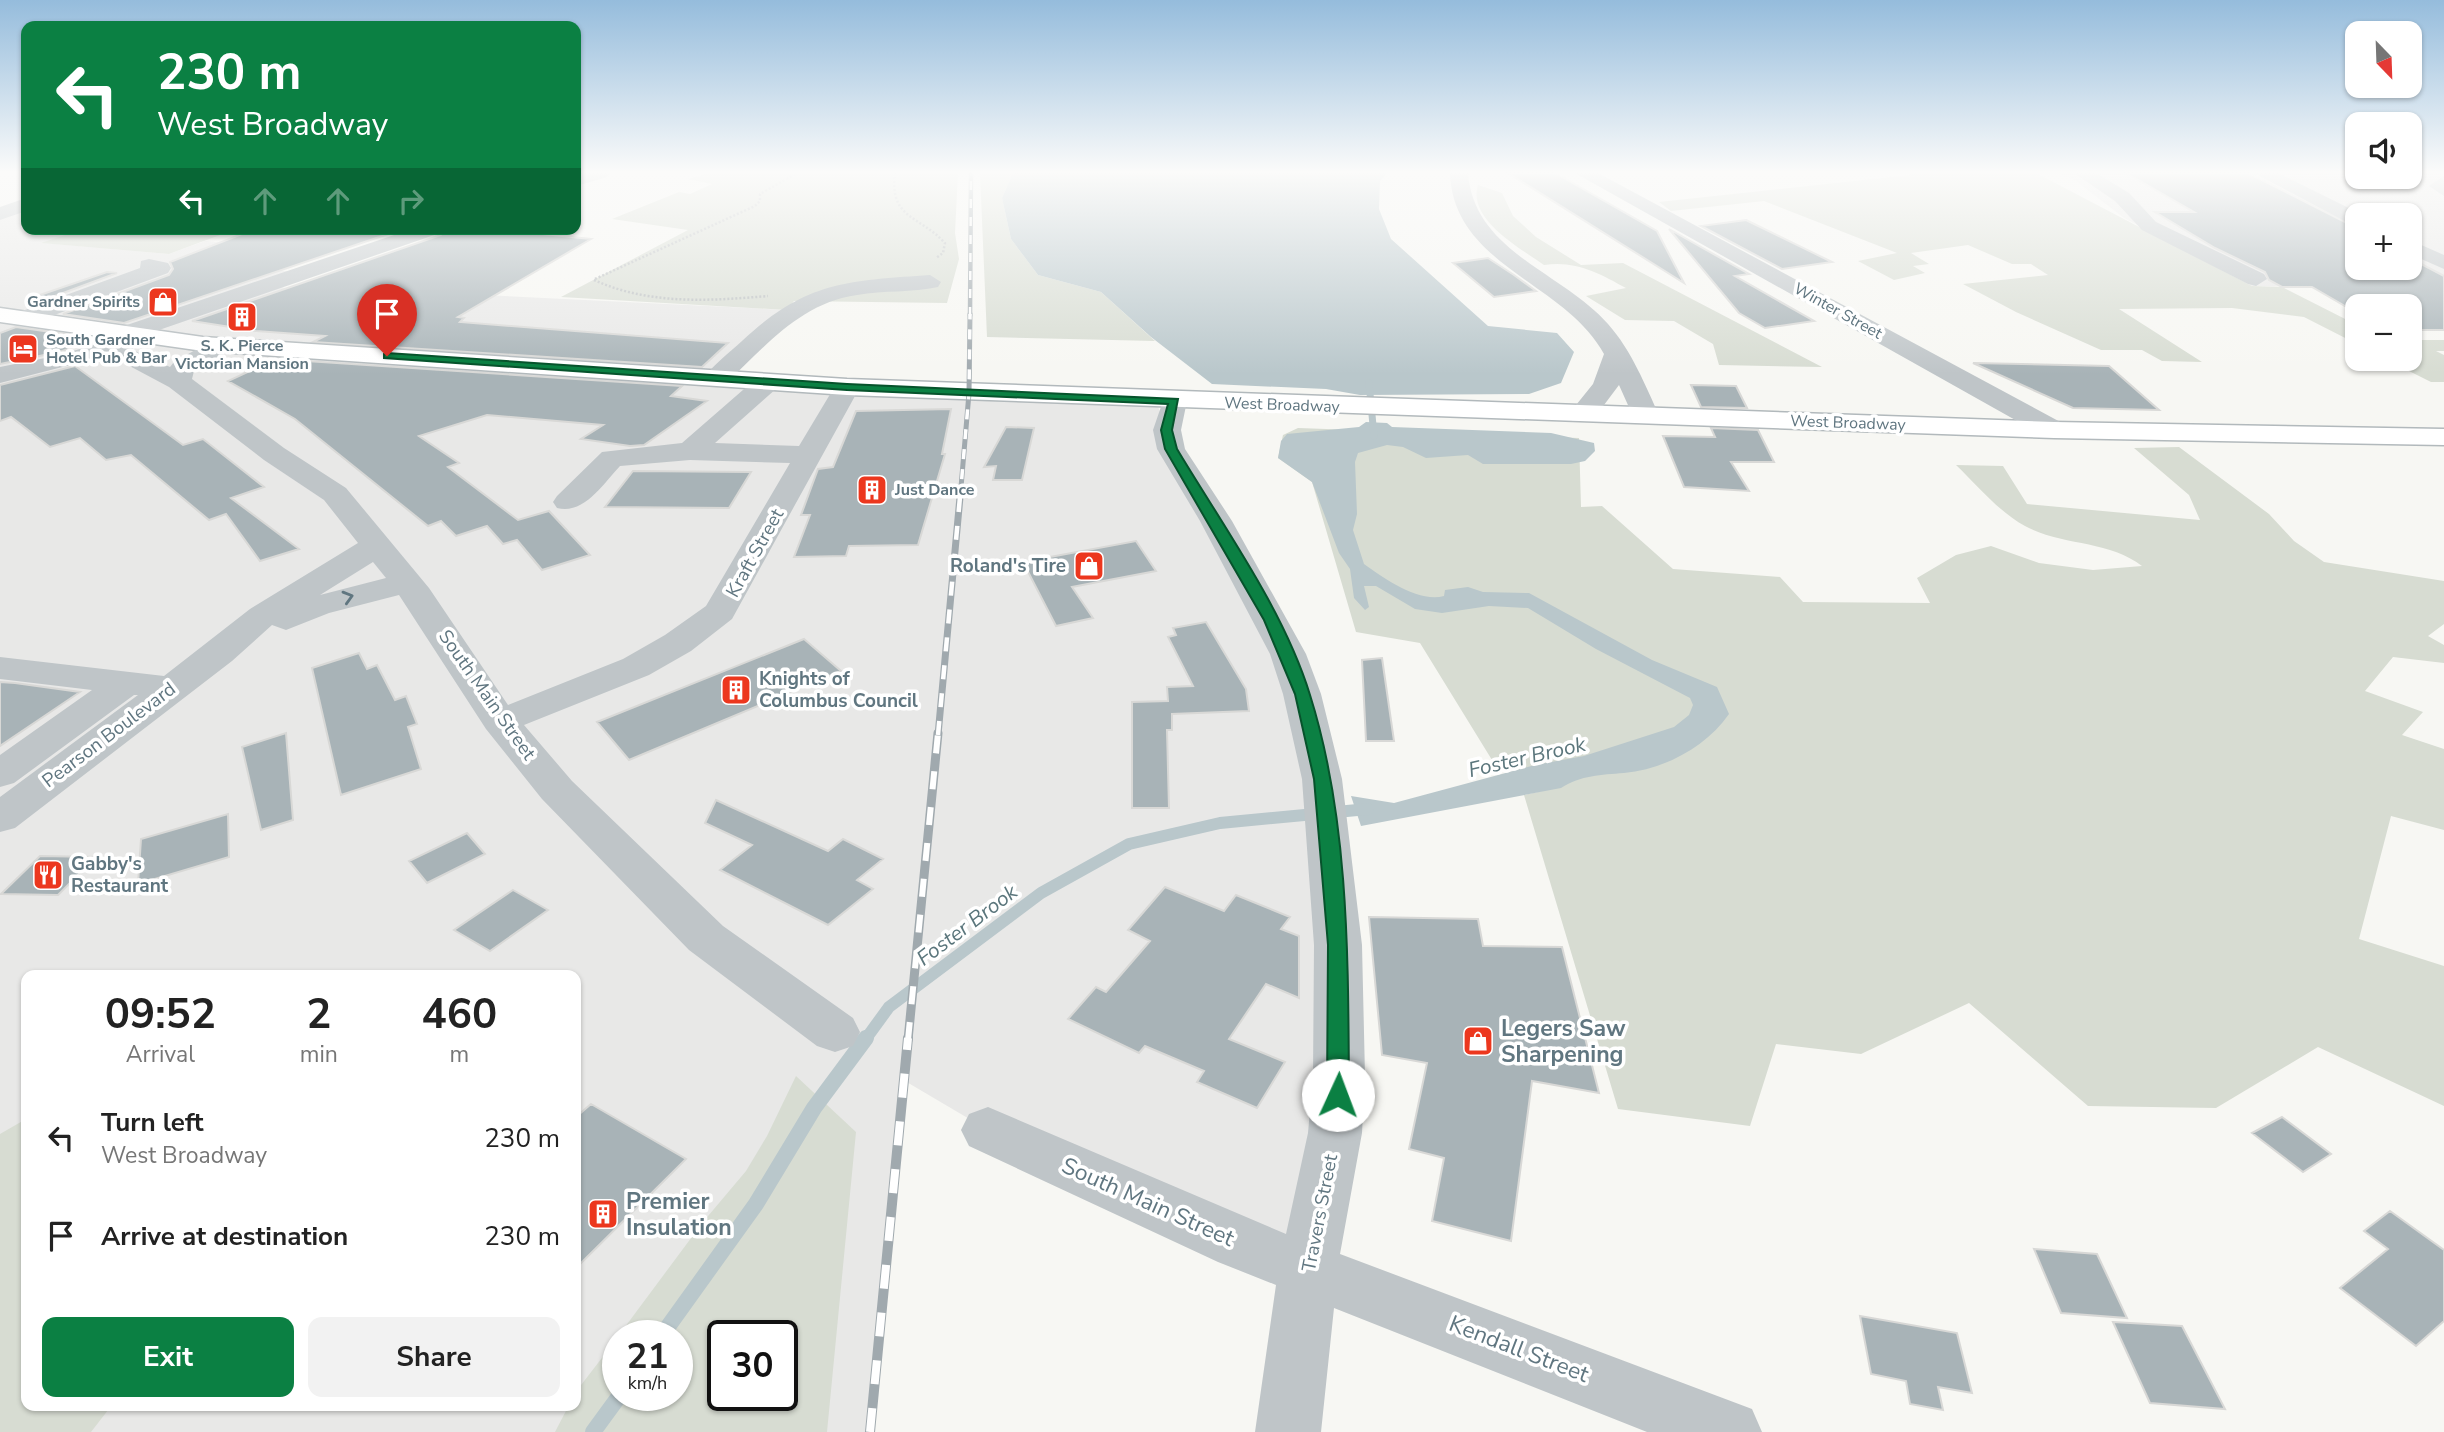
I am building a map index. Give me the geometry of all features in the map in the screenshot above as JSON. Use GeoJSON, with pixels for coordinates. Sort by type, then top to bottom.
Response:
{"type":"FeatureCollection","features":[{"type":"Feature","properties":{"kind":"main road","name":"West Broadway"},"geometry":{"type":"LineString","coordinates":[[11,317],[120,339],[847,387],[1582,415],[2444,437]]}},
{"type":"Feature","properties":{"kind":"street"},"geometry":{"type":"LineString","coordinates":[[0,375],[66,361],[120,339],[402,240]]}},
{"type":"Feature","properties":{"kind":"street"},"geometry":{"type":"LineString","coordinates":[[1490,240],[1589,317],[1616,354],[1646,417]]}},
{"type":"Feature","properties":{"kind":"street","name":"Winter Street"},"geometry":{"type":"LineString","coordinates":[[1707,240],[2054,429]]}},
{"type":"Feature","properties":{"kind":"street"},"geometry":{"type":"LineString","coordinates":[[2176,240],[2256,279]]}},
{"type":"Feature","properties":{"kind":"street"},"geometry":{"type":"LineString","coordinates":[[2422,252],[2444,263]]}},
{"type":"Feature","properties":{"kind":"street"},"geometry":{"type":"LineString","coordinates":[[11,317],[160,268],[149,266]]}},
{"type":"Feature","properties":{"kind":"street"},"geometry":{"type":"LineString","coordinates":[[716,379],[792,311],[818,298],[932,271]]}},
{"type":"Feature","properties":{"kind":"street","name":"South Main Street"},"geometry":{"type":"LineString","coordinates":[[120,339],[121,354],[178,381],[274,454],[335,494],[407,583],[500,721],[557,790],[706,938],[835,1032]]}},
{"type":"Feature","properties":{"kind":"street"},"geometry":{"type":"LineString","coordinates":[[178,381],[183,367],[222,345]]}},
{"type":"Feature","properties":{"kind":"street"},"geometry":{"type":"LineString","coordinates":[[1582,415],[1606,385],[1616,354]]}},
{"type":"Feature","properties":{"kind":"street"},"geometry":{"type":"LineString","coordinates":[[690,450],[768,382]]}},
{"type":"Feature","properties":{"kind":"street","name":"Kraft Street"},"geometry":{"type":"LineString","coordinates":[[500,721],[562,699],[636,667],[708,622],[730,598],[847,387]]}},
{"type":"Feature","properties":{"kind":"street","name":"Travers Street"},"geometry":{"type":"LineString","coordinates":[[1174,401],[1167,430],[1171,449],[1216,521],[1288,654],[1302,694],[1322,779],[1338,945],[1339,1076],[1335,1133],[1308,1270],[1289,1432]]}},
{"type":"Feature","properties":{"kind":"street"},"geometry":{"type":"LineString","coordinates":[[568,502],[612,458],[690,450],[810,455]]}},
{"type":"Feature","properties":{"kind":"street","name":"Pearson Boulevard"},"geometry":{"type":"LineString","coordinates":[[0,818],[219,653],[262,616],[377,545]]}},
{"type":"Feature","properties":{"kind":"street","name":"Pearson Boulevard"},"geometry":{"type":"LineString","coordinates":[[219,653],[317,606],[407,583]]}},
{"type":"Feature","properties":{"kind":"street"},"geometry":{"type":"LineString","coordinates":[[0,668],[170,688]]}},
{"type":"Feature","properties":{"kind":"street"},"geometry":{"type":"LineString","coordinates":[[11,766],[126,683]]}},
{"type":"Feature","properties":{"kind":"street"},"geometry":{"type":"LineString","coordinates":[[11,766],[70,764]]}},
{"type":"Feature","properties":{"kind":"street","name":"South Main Street"},"geometry":{"type":"LineString","coordinates":[[988,1130],[1226,1237],[1308,1270]]}},
{"type":"Feature","properties":{"kind":"street","name":"Kendall Street"},"geometry":{"type":"LineString","coordinates":[[1308,1270],[1385,1297],[1729,1432]]}},
{"type":"Feature","properties":{"kind":"path"},"geometry":{"type":"LineString","coordinates":[[680,240],[594,279],[616,290],[672,298],[778,295]]}},
{"type":"Feature","properties":{"kind":"path"},"geometry":{"type":"LineString","coordinates":[[932,271],[943,253],[945,243],[941,240]]}},
{"type":"Feature","properties":{"kind":"shaded area"},"geometry":{"type":"Polygon","coordinates":[[[0,240],[53,240],[44,243],[169,254],[205,241],[271,247],[242,260],[297,274],[269,284],[342,302],[464,294],[787,310],[717,378],[1156,401],[1179,463],[1216,521],[1322,779],[1308,1270],[988,1130],[905,1081],[870,1432],[0,1432],[0,240]]]}},
{"type":"Feature","properties":{"kind":"shaded area"},"geometry":{"type":"Polygon","coordinates":[[[51,240],[207,240],[169,254],[41,243],[51,240]]]}},
{"type":"Feature","properties":{"kind":"shaded area"},"geometry":{"type":"Polygon","coordinates":[[[669,240],[956,240],[959,259],[947,303],[794,301],[787,310],[561,297],[669,240]]]}},
{"type":"Feature","properties":{"kind":"shaded area"},"geometry":{"type":"Polygon","coordinates":[[[983,240],[1012,240],[1038,275],[1101,292],[1155,341],[987,337],[983,240]]]}},
{"type":"Feature","properties":{"kind":"shaded area"},"geometry":{"type":"Polygon","coordinates":[[[1012,240],[1392,240],[1488,326],[1557,333],[1574,352],[1561,383],[1529,394],[1360,395],[1326,389],[1212,384],[1151,337],[1101,292],[1038,275],[1012,240]]]}},
{"type":"Feature","properties":{"kind":"shaded area"},"geometry":{"type":"Polygon","coordinates":[[[1509,240],[1541,240],[1581,265],[1623,263],[1822,367],[1719,365],[1713,344],[1674,321],[1625,320],[1586,296],[1626,288],[1576,266],[1544,265],[1509,240]]]}},
{"type":"Feature","properties":{"kind":"shaded area"},"geometry":{"type":"Polygon","coordinates":[[[1863,240],[2164,240],[2252,286],[2282,287],[2345,319],[2345,338],[2304,317],[2232,308],[2119,309],[2202,362],[2162,361],[2142,350],[2101,350],[2016,312],[1963,284],[2048,275],[2031,264],[2012,264],[1968,245],[1911,253],[1929,264],[1913,266],[1925,273],[1894,280],[1858,261],[1897,253],[1863,240]]]}},
{"type":"Feature","properties":{"kind":"shaded area"},"geometry":{"type":"Polygon","coordinates":[[[2165,240],[2345,240],[2345,280],[2422,280],[2422,240],[2444,240],[2444,330],[2422,330],[2422,294],[2345,294],[2345,306],[2312,287],[2252,286],[2165,240]]]}},
{"type":"Feature","properties":{"kind":"shaded area"},"geometry":{"type":"Polygon","coordinates":[[[2422,340],[2444,340],[2444,351],[2436,351],[2444,355],[2444,382],[2431,382],[2409,371],[2422,371],[2422,340]]]}},
{"type":"Feature","properties":{"kind":"shaded area"},"geometry":{"type":"Polygon","coordinates":[[[1366,422],[1387,423],[1392,427],[1551,433],[1594,443],[1595,451],[1585,461],[1571,464],[1483,464],[1468,455],[1426,458],[1403,447],[1387,445],[1358,453],[1355,462],[1357,514],[1353,530],[1364,564],[1402,588],[1423,596],[1444,596],[1445,590],[1468,587],[1483,592],[1529,593],[1652,660],[1717,687],[1729,714],[1720,726],[1696,746],[1654,767],[1591,776],[1561,788],[1361,826],[1351,796],[1394,803],[1535,765],[1584,756],[1674,727],[1689,715],[1693,705],[1690,698],[1596,649],[1528,608],[1489,606],[1442,613],[1415,609],[1376,586],[1364,586],[1369,607],[1365,610],[1354,598],[1350,569],[1339,553],[1312,482],[1278,458],[1281,441],[1287,434],[1359,427],[1366,422]]]}},
{"type":"Feature","properties":{"kind":"shaded area"},"geometry":{"type":"Polygon","coordinates":[[[1298,428],[1579,438],[1581,507],[1602,506],[1673,569],[1780,577],[1803,602],[1930,603],[1917,578],[1956,555],[1991,546],[2039,563],[2093,570],[2142,566],[2115,552],[2054,537],[2025,526],[1997,506],[1956,465],[2003,466],[2027,504],[2200,520],[2189,495],[2134,448],[2179,447],[2269,514],[2294,541],[2324,562],[2444,581],[2444,624],[2428,636],[2444,645],[2444,663],[2393,657],[2365,691],[2423,712],[2402,735],[2444,749],[2444,830],[2391,816],[2359,939],[2444,966],[2444,1106],[2318,1047],[2216,1108],[2088,1106],[1969,1003],[1861,1054],[1776,1044],[1750,1126],[1618,1109],[1524,795],[1560,787],[1492,760],[1420,643],[1356,632],[1312,482],[1278,458],[1283,435],[1298,428]]]}},
{"type":"Feature","properties":{"kind":"shaded area"},"geometry":{"type":"Polygon","coordinates":[[[796,1076],[856,1132],[827,1432],[555,1432],[566,1411],[581,1411],[581,1385],[602,1358],[602,1411],[693,1411],[693,1320],[630,1320],[703,1222],[746,1171],[767,1136],[796,1076]]]}},
{"type":"Feature","properties":{"kind":"shaded area"},"geometry":{"type":"Polygon","coordinates":[[[21,1122],[21,1411],[107,1411],[91,1432],[0,1432],[0,1134],[21,1122]]]}},
{"type":"Feature","properties":{"kind":"building"},"geometry":{"type":"Polygon","coordinates":[[[227,240],[371,240],[124,323],[63,314],[169,275],[173,269],[170,262],[227,240]]]}},
{"type":"Feature","properties":{"kind":"building"},"geometry":{"type":"Polygon","coordinates":[[[427,240],[590,240],[458,317],[464,318],[460,322],[728,343],[702,367],[313,342],[325,336],[256,331],[192,321],[427,240]]]}},
{"type":"Feature","properties":{"kind":"building"},"geometry":{"type":"Polygon","coordinates":[[[1615,240],[1662,240],[1684,283],[1615,240]]]}},
{"type":"Feature","properties":{"kind":"building"},"geometry":{"type":"Polygon","coordinates":[[[1678,240],[1688,240],[1749,274],[1735,276],[1814,321],[1765,328],[1739,313],[1678,240]]]}},
{"type":"Feature","properties":{"kind":"building"},"geometry":{"type":"Polygon","coordinates":[[[1727,240],[1787,240],[1832,262],[1782,269],[1727,240]]]}},
{"type":"Feature","properties":{"kind":"building"},"geometry":{"type":"Polygon","coordinates":[[[2201,240],[2345,240],[2345,280],[2422,280],[2422,264],[2444,276],[2444,330],[2422,330],[2422,294],[2345,294],[2345,306],[2312,287],[2282,287],[2269,280],[2265,272],[2201,240]]]}},
{"type":"Feature","properties":{"kind":"building"},"geometry":{"type":"Polygon","coordinates":[[[1488,258],[1536,291],[1494,297],[1453,263],[1488,258]]]}},
{"type":"Feature","properties":{"kind":"building"},"geometry":{"type":"Polygon","coordinates":[[[107,272],[117,273],[47,299],[34,297],[107,272]]]}},
{"type":"Feature","properties":{"kind":"building"},"geometry":{"type":"Polygon","coordinates":[[[16,327],[100,339],[59,352],[0,364],[0,333],[16,327]]]}},
{"type":"Feature","properties":{"kind":"building"},"geometry":{"type":"Polygon","coordinates":[[[276,359],[682,386],[671,396],[707,401],[644,445],[630,446],[581,439],[603,425],[487,415],[419,436],[459,463],[448,467],[518,520],[549,511],[590,555],[542,570],[517,540],[503,544],[487,526],[456,536],[441,521],[428,526],[295,419],[228,381],[276,359]]]}},
{"type":"Feature","properties":{"kind":"building"},"geometry":{"type":"Polygon","coordinates":[[[1973,363],[2109,366],[2159,410],[2073,408],[1973,363]]]}},
{"type":"Feature","properties":{"kind":"building"},"geometry":{"type":"Polygon","coordinates":[[[75,366],[183,445],[203,439],[264,487],[231,498],[299,549],[260,561],[226,514],[209,520],[131,455],[106,460],[80,438],[50,447],[11,417],[0,421],[0,385],[75,366]]]}},
{"type":"Feature","properties":{"kind":"building"},"geometry":{"type":"Polygon","coordinates":[[[1691,385],[1736,386],[1747,408],[1701,407],[1691,385]]]}},
{"type":"Feature","properties":{"kind":"building","name":"Just Dance"},"geometry":{"type":"Polygon","coordinates":[[[951,409],[942,454],[945,454],[918,545],[849,546],[846,556],[794,557],[810,515],[801,515],[818,469],[833,467],[856,411],[951,409]]]}},
{"type":"Feature","properties":{"kind":"building"},"geometry":{"type":"Polygon","coordinates":[[[1006,427],[1034,428],[1022,480],[993,480],[996,466],[984,467],[1006,427]]]}},
{"type":"Feature","properties":{"kind":"building"},"geometry":{"type":"Polygon","coordinates":[[[1711,428],[1758,430],[1774,462],[1731,462],[1749,491],[1684,487],[1663,436],[1715,437],[1711,428]]]}},
{"type":"Feature","properties":{"kind":"building"},"geometry":{"type":"Polygon","coordinates":[[[633,471],[751,472],[729,508],[605,507],[633,471]]]}},
{"type":"Feature","properties":{"kind":"building","name":"Roland's Tire"},"geometry":{"type":"Polygon","coordinates":[[[1136,541],[1156,571],[1072,587],[1093,618],[1056,626],[1023,562],[1136,541]]]}},
{"type":"Feature","properties":{"kind":"building"},"geometry":{"type":"Polygon","coordinates":[[[1206,622],[1246,689],[1249,711],[1172,714],[1172,730],[1167,730],[1169,808],[1132,808],[1132,702],[1168,701],[1167,687],[1193,686],[1168,637],[1176,635],[1173,628],[1206,622]]]}},
{"type":"Feature","properties":{"kind":"building","name":"Knights of Columbus Council"},"geometry":{"type":"Polygon","coordinates":[[[804,639],[841,671],[629,760],[597,722],[804,639]]]}},
{"type":"Feature","properties":{"kind":"building"},"geometry":{"type":"Polygon","coordinates":[[[359,653],[367,669],[377,665],[395,700],[406,696],[417,724],[408,727],[421,769],[341,795],[312,668],[359,653]]]}},
{"type":"Feature","properties":{"kind":"building"},"geometry":{"type":"Polygon","coordinates":[[[1382,658],[1394,741],[1366,741],[1362,660],[1382,658]]]}},
{"type":"Feature","properties":{"kind":"building"},"geometry":{"type":"Polygon","coordinates":[[[0,682],[15,683],[80,692],[0,746],[0,682]]]}},
{"type":"Feature","properties":{"kind":"building"},"geometry":{"type":"Polygon","coordinates":[[[286,733],[293,820],[261,830],[242,747],[286,733]]]}},
{"type":"Feature","properties":{"kind":"building"},"geometry":{"type":"Polygon","coordinates":[[[716,800],[828,851],[843,839],[883,859],[857,880],[873,889],[828,925],[720,870],[752,845],[705,823],[716,800]]]}},
{"type":"Feature","properties":{"kind":"building"},"geometry":{"type":"Polygon","coordinates":[[[228,814],[229,857],[138,884],[141,839],[228,814]]]}},
{"type":"Feature","properties":{"kind":"building"},"geometry":{"type":"Polygon","coordinates":[[[467,833],[485,854],[427,883],[409,861],[467,833]]]}},
{"type":"Feature","properties":{"kind":"building","name":"Gabby's Restaurant"},"geometry":{"type":"Polygon","coordinates":[[[40,856],[96,857],[58,895],[1,894],[40,856]]]}},
{"type":"Feature","properties":{"kind":"building"},"geometry":{"type":"Polygon","coordinates":[[[1165,887],[1224,911],[1236,895],[1290,917],[1281,929],[1299,936],[1299,998],[1266,984],[1229,1039],[1285,1062],[1257,1108],[1197,1082],[1204,1071],[1145,1046],[1139,1053],[1068,1019],[1096,987],[1106,992],[1150,941],[1128,930],[1165,887]]]}},
{"type":"Feature","properties":{"kind":"building"},"geometry":{"type":"Polygon","coordinates":[[[513,890],[548,910],[490,951],[454,930],[513,890]]]}},
{"type":"Feature","properties":{"kind":"building"},"geometry":{"type":"Polygon","coordinates":[[[1369,917],[1478,919],[1483,946],[1562,947],[1599,1093],[1532,1081],[1511,1241],[1432,1221],[1444,1158],[1409,1149],[1427,1063],[1382,1055],[1369,917]]]}},
{"type":"Feature","properties":{"kind":"building","name":"Premier Insulation"},"geometry":{"type":"Polygon","coordinates":[[[591,1104],[686,1159],[581,1263],[581,1113],[591,1104]]]}},
{"type":"Feature","properties":{"kind":"building"},"geometry":{"type":"Polygon","coordinates":[[[2282,1117],[2331,1154],[2303,1172],[2252,1133],[2282,1117]]]}},
{"type":"Feature","properties":{"kind":"building"},"geometry":{"type":"Polygon","coordinates":[[[2390,1211],[2444,1250],[2444,1321],[2416,1346],[2340,1288],[2388,1249],[2364,1231],[2390,1211]]]}},
{"type":"Feature","properties":{"kind":"building"},"geometry":{"type":"Polygon","coordinates":[[[2034,1249],[2097,1254],[2127,1318],[2061,1313],[2034,1249]]]}},
{"type":"Feature","properties":{"kind":"building"},"geometry":{"type":"Polygon","coordinates":[[[1860,1316],[1957,1333],[1972,1393],[1938,1387],[1943,1410],[1910,1404],[1906,1381],[1871,1374],[1860,1316]]]}},
{"type":"Feature","properties":{"kind":"building"},"geometry":{"type":"Polygon","coordinates":[[[2113,1322],[2182,1326],[2225,1409],[2150,1403],[2113,1322]]]}},
{"type":"Feature","properties":{"kind":"waterway","name":"Foster Brook"},"geometry":{"type":"LineString","coordinates":[[1369,383],[1374,436]]}},
{"type":"Feature","properties":{"kind":"waterway","name":"Foster Brook"},"geometry":{"type":"LineString","coordinates":[[865,1040],[889,1007],[1041,893],[1129,844],[1220,823],[1368,809]]}},
{"type":"Feature","properties":{"kind":"waterway","name":"Foster Brook"},"geometry":{"type":"LineString","coordinates":[[673,1320],[756,1204],[814,1108],[866,1038]]}},
{"type":"Feature","properties":{"kind":"waterway","name":"Foster Brook"},"geometry":{"type":"LineString","coordinates":[[593,1432],[608,1411]]}},
{"type":"Feature","properties":{"kind":"railway"},"geometry":{"type":"LineString","coordinates":[[970,316],[971,240]]}},
{"type":"Feature","properties":{"kind":"railway"},"geometry":{"type":"LineString","coordinates":[[960,499],[969,393],[970,314]]}},
{"type":"Feature","properties":{"kind":"railway"},"geometry":{"type":"LineString","coordinates":[[938,735],[960,497]]}},
{"type":"Feature","properties":{"kind":"railway"},"geometry":{"type":"LineString","coordinates":[[908,1040],[938,733]]}},
{"type":"Feature","properties":{"kind":"railway"},"geometry":{"type":"LineString","coordinates":[[870,1432],[908,1038]]}},
{"type":"Feature","properties":{"kind":"place","name":"Gardner Spirits"},"geometry":{"type":"Point","coordinates":[163,302]}},
{"type":"Feature","properties":{"kind":"place","name":"S. K. Pierce Victorian Mansion"},"geometry":{"type":"Point","coordinates":[242,317]}},
{"type":"Feature","properties":{"kind":"place","name":"South Gardner Hotel Pub & Bar"},"geometry":{"type":"Point","coordinates":[23,349]}},
{"type":"Feature","properties":{"kind":"place","name":"Just Dance"},"geometry":{"type":"Point","coordinates":[872,490]}},
{"type":"Feature","properties":{"kind":"place","name":"Roland's Tire"},"geometry":{"type":"Point","coordinates":[1089,566]}},
{"type":"Feature","properties":{"kind":"place","name":"Knights of Columbus Council"},"geometry":{"type":"Point","coordinates":[736,690]}},
{"type":"Feature","properties":{"kind":"place","name":"Gabby's Restaurant"},"geometry":{"type":"Point","coordinates":[48,875]}},
{"type":"Feature","properties":{"kind":"place","name":"Legers Saw Sharpening"},"geometry":{"type":"Point","coordinates":[1478,1041]}},
{"type":"Feature","properties":{"kind":"place","name":"Premier Insulation"},"geometry":{"type":"Point","coordinates":[603,1214]}},
{"type":"Feature","properties":{"kind":"route"},"geometry":{"type":"LineString","coordinates":[[387,356],[847,387],[1174,401],[1167,430],[1171,449],[1216,521],[1271,620],[1296,673],[1302,694],[1322,779],[1329,844],[1338,945],[1338,1095]]}}]}
